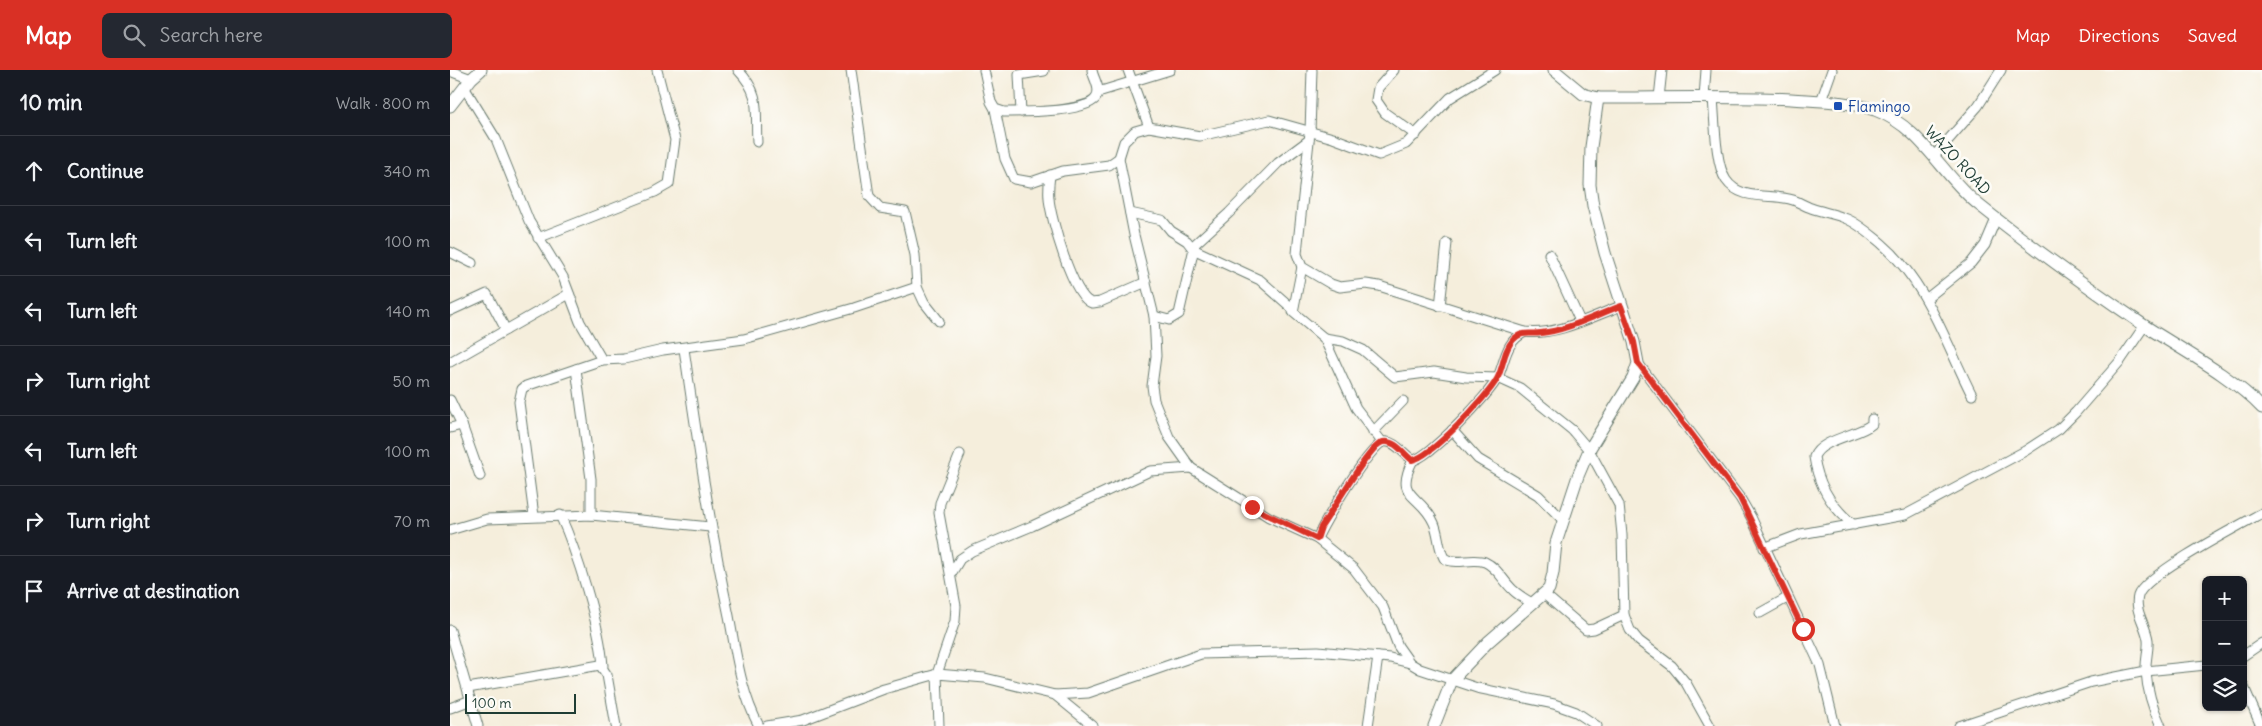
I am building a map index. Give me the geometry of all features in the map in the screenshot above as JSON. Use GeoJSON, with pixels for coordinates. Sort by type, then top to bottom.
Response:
{"type":"FeatureCollection","features":[{"type":"Feature","properties":{"kind":"main road"},"geometry":{"type":"LineString","coordinates":[[450,106],[467,83],[481,70]]}},
{"type":"Feature","properties":{"kind":"main road","name":"WAZO ROAD"},"geometry":{"type":"LineString","coordinates":[[1554,70],[1584,94],[1598,98],[1820,101],[1867,108],[1895,119],[1935,155],[1952,180],[2025,242],[2260,401]]}},
{"type":"Feature","properties":{"kind":"main road"},"geometry":{"type":"LineString","coordinates":[[1434,726],[1452,680],[1488,642],[1544,594],[1552,583],[1554,552],[1562,519],[1589,450],[1633,378],[1638,363],[1634,342],[1621,306],[1598,228],[1590,185],[1598,98]]}},
{"type":"Feature","properties":{"kind":"street"},"geometry":{"type":"LineString","coordinates":[[538,238],[655,192],[669,184],[675,140],[657,70]]}},
{"type":"Feature","properties":{"kind":"street"},"geometry":{"type":"LineString","coordinates":[[738,70],[752,87],[756,97],[757,142]]}},
{"type":"Feature","properties":{"kind":"street"},"geometry":{"type":"LineString","coordinates":[[851,70],[869,196],[880,208],[905,212],[915,255],[917,287],[924,302],[939,320]]}},
{"type":"Feature","properties":{"kind":"street"},"geometry":{"type":"LineString","coordinates":[[984,70],[991,102],[995,109],[1005,159],[1012,177],[1028,183],[1063,171],[1108,165],[1119,158]]}},
{"type":"Feature","properties":{"kind":"street"},"geometry":{"type":"LineString","coordinates":[[995,109],[1004,112],[1021,112],[1073,108],[1093,101],[1097,98],[1098,92],[1092,70]]}},
{"type":"Feature","properties":{"kind":"street"},"geometry":{"type":"LineString","coordinates":[[1128,70],[1149,127]]}},
{"type":"Feature","properties":{"kind":"street"},"geometry":{"type":"LineString","coordinates":[[1098,92],[1170,70]]}},
{"type":"Feature","properties":{"kind":"street"},"geometry":{"type":"LineString","coordinates":[[1312,70],[1309,136],[1298,243],[1299,261],[1302,267],[1340,288],[1366,284],[1525,332],[1540,334],[1621,306]]}},
{"type":"Feature","properties":{"kind":"street"},"geometry":{"type":"LineString","coordinates":[[1394,70],[1378,88],[1376,100],[1384,113],[1416,135]]}},
{"type":"Feature","properties":{"kind":"street"},"geometry":{"type":"LineString","coordinates":[[1495,70],[1450,98],[1416,135],[1398,149],[1378,155],[1309,136],[1269,120],[1200,136],[1149,127],[1135,131],[1124,142],[1119,158],[1154,316],[1156,356],[1152,386],[1154,400],[1169,437],[1191,468],[1269,517],[1317,539],[1354,569],[1383,608],[1398,646],[1410,663],[1420,670],[1477,688],[1554,704],[1576,712],[1597,726]]}},
{"type":"Feature","properties":{"kind":"street"},"geometry":{"type":"LineString","coordinates":[[1659,98],[1662,70]]}},
{"type":"Feature","properties":{"kind":"street"},"geometry":{"type":"LineString","coordinates":[[1706,70],[1719,159],[1725,180],[1732,187],[1766,198],[1792,200],[1809,208],[1848,220],[1891,252],[1904,266],[1926,299],[1972,395]]}},
{"type":"Feature","properties":{"kind":"street"},"geometry":{"type":"LineString","coordinates":[[1820,101],[1832,70]]}},
{"type":"Feature","properties":{"kind":"street"},"geometry":{"type":"LineString","coordinates":[[1935,155],[1978,106],[2001,70]]}},
{"type":"Feature","properties":{"kind":"street"},"geometry":{"type":"LineString","coordinates":[[450,71],[467,83],[496,140],[529,220],[538,238],[553,258],[580,322],[602,360]]}},
{"type":"Feature","properties":{"kind":"street"},"geometry":{"type":"LineString","coordinates":[[1021,112],[1019,75],[1044,71]]}},
{"type":"Feature","properties":{"kind":"street"},"geometry":{"type":"LineString","coordinates":[[1154,316],[1168,320],[1179,314],[1192,244],[1229,213],[1278,163],[1309,136]]}},
{"type":"Feature","properties":{"kind":"street"},"geometry":{"type":"LineString","coordinates":[[1108,165],[1121,172]]}},
{"type":"Feature","properties":{"kind":"street"},"geometry":{"type":"LineString","coordinates":[[1050,175],[1048,193],[1052,221],[1062,252],[1080,292],[1087,300],[1092,303],[1100,302],[1146,282]]}},
{"type":"Feature","properties":{"kind":"street"},"geometry":{"type":"LineString","coordinates":[[1130,213],[1162,220],[1171,232],[1260,280],[1293,309],[1295,315],[1324,338],[1356,408],[1382,442],[1396,446],[1412,460]]}},
{"type":"Feature","properties":{"kind":"street"},"geometry":{"type":"LineString","coordinates":[[1926,299],[1971,263],[1985,245],[1996,219]]}},
{"type":"Feature","properties":{"kind":"street"},"geometry":{"type":"LineString","coordinates":[[1440,306],[1447,243]]}},
{"type":"Feature","properties":{"kind":"street"},"geometry":{"type":"LineString","coordinates":[[450,252],[472,262]]}},
{"type":"Feature","properties":{"kind":"street"},"geometry":{"type":"LineString","coordinates":[[1549,254],[1580,321]]}},
{"type":"Feature","properties":{"kind":"street"},"geometry":{"type":"LineString","coordinates":[[1293,309],[1302,267]]}},
{"type":"Feature","properties":{"kind":"street"},"geometry":{"type":"LineString","coordinates":[[534,516],[520,395],[526,386],[602,360],[624,359],[663,350],[771,332],[917,287]]}},
{"type":"Feature","properties":{"kind":"street"},"geometry":{"type":"LineString","coordinates":[[450,311],[487,294],[506,330]]}},
{"type":"Feature","properties":{"kind":"street"},"geometry":{"type":"LineString","coordinates":[[450,362],[569,294]]}},
{"type":"Feature","properties":{"kind":"street"},"geometry":{"type":"LineString","coordinates":[[1764,548],[1801,534],[1905,515],[1924,507],[2025,451],[2059,429],[2121,360],[2145,325]]}},
{"type":"Feature","properties":{"kind":"street"},"geometry":{"type":"LineString","coordinates":[[1412,460],[1420,458],[1452,430],[1477,404],[1498,378],[1507,350],[1517,336],[1525,332]]}},
{"type":"Feature","properties":{"kind":"street"},"geometry":{"type":"LineString","coordinates":[[1324,338],[1343,341],[1363,350],[1395,377],[1434,372],[1466,377],[1498,378],[1520,388],[1550,410],[1589,450],[1619,505],[1622,535],[1624,614],[1630,630],[1639,641],[1672,666],[1686,683],[1710,726]]}},
{"type":"Feature","properties":{"kind":"street"},"geometry":{"type":"LineString","coordinates":[[684,348],[710,526],[746,694],[760,726]]}},
{"type":"Feature","properties":{"kind":"street"},"geometry":{"type":"LineString","coordinates":[[1638,363],[1740,498],[1820,665],[1835,726]]}},
{"type":"Feature","properties":{"kind":"street"},"geometry":{"type":"LineString","coordinates":[[576,368],[591,479],[591,515]]}},
{"type":"Feature","properties":{"kind":"street"},"geometry":{"type":"LineString","coordinates":[[450,400],[462,425],[480,476]]}},
{"type":"Feature","properties":{"kind":"street"},"geometry":{"type":"LineString","coordinates":[[1374,432],[1403,401]]}},
{"type":"Feature","properties":{"kind":"street"},"geometry":{"type":"LineString","coordinates":[[1854,525],[1830,501],[1814,456],[1820,448],[1831,442],[1864,430],[1872,424],[1872,419]]}},
{"type":"Feature","properties":{"kind":"street"},"geometry":{"type":"LineString","coordinates":[[450,428],[462,425]]}},
{"type":"Feature","properties":{"kind":"street"},"geometry":{"type":"LineString","coordinates":[[1452,430],[1478,460],[1538,495],[1562,519]]}},
{"type":"Feature","properties":{"kind":"street"},"geometry":{"type":"LineString","coordinates":[[1317,539],[1321,527],[1363,461],[1382,442]]}},
{"type":"Feature","properties":{"kind":"street"},"geometry":{"type":"LineString","coordinates":[[939,726],[937,674],[955,622],[956,606],[939,513],[940,503],[960,454]]}},
{"type":"Feature","properties":{"kind":"street"},"geometry":{"type":"LineString","coordinates":[[1412,460],[1405,476],[1406,487],[1421,504],[1435,525],[1444,558],[1451,561],[1475,559],[1486,563],[1498,572],[1513,590],[1532,604]]}},
{"type":"Feature","properties":{"kind":"street"},"geometry":{"type":"LineString","coordinates":[[950,574],[960,559],[972,551],[1096,497],[1150,470],[1191,468]]}},
{"type":"Feature","properties":{"kind":"street"},"geometry":{"type":"LineString","coordinates":[[2161,726],[2150,700],[2146,671],[2148,640],[2140,619],[2137,602],[2138,594],[2143,587],[2210,541],[2262,513]]}},
{"type":"Feature","properties":{"kind":"street"},"geometry":{"type":"LineString","coordinates":[[450,530],[487,519],[560,515],[591,515],[710,526]]}},
{"type":"Feature","properties":{"kind":"street"},"geometry":{"type":"LineString","coordinates":[[560,515],[568,533],[600,645],[603,666],[613,703],[616,726]]}},
{"type":"Feature","properties":{"kind":"street"},"geometry":{"type":"LineString","coordinates":[[1544,594],[1586,630],[1594,629],[1624,614]]}},
{"type":"Feature","properties":{"kind":"street"},"geometry":{"type":"LineString","coordinates":[[1760,613],[1787,598]]}},
{"type":"Feature","properties":{"kind":"street"},"geometry":{"type":"LineString","coordinates":[[450,630],[478,726]]}},
{"type":"Feature","properties":{"kind":"street"},"geometry":{"type":"LineString","coordinates":[[2247,653],[2262,643]]}},
{"type":"Feature","properties":{"kind":"street"},"geometry":{"type":"LineString","coordinates":[[767,726],[792,723],[884,689],[937,674],[986,678],[1054,696],[1088,693],[1201,654],[1318,651],[1378,657],[1410,663]]}},
{"type":"Feature","properties":{"kind":"street"},"geometry":{"type":"LineString","coordinates":[[1368,726],[1378,657]]}},
{"type":"Feature","properties":{"kind":"street"},"geometry":{"type":"LineString","coordinates":[[468,688],[597,665],[603,666]]}},
{"type":"Feature","properties":{"kind":"street"},"geometry":{"type":"LineString","coordinates":[[1959,726],[1986,722],[2090,682],[2146,671],[2202,665]]}},
{"type":"Feature","properties":{"kind":"street"},"geometry":{"type":"LineString","coordinates":[[2247,694],[2261,726]]}},
{"type":"Feature","properties":{"kind":"street"},"geometry":{"type":"LineString","coordinates":[[1054,696],[1093,726]]}},
{"type":"Feature","properties":{"kind":"street"},"geometry":{"type":"LineString","coordinates":[[450,708],[471,700]]}},
{"type":"Feature","properties":{"kind":"place","name":"Flamingo"},"geometry":{"type":"Point","coordinates":[1838,106]}},
{"type":"Feature","properties":{"kind":"route"},"geometry":{"type":"LineString","coordinates":[[1252,507],[1317,539],[1321,527],[1363,461],[1376,447],[1382,442],[1389,442],[1412,460],[1420,458],[1452,430],[1498,378],[1507,350],[1517,336],[1525,332],[1540,334],[1552,331],[1621,306],[1634,342],[1638,363],[1740,498],[1803,629]]}}]}
